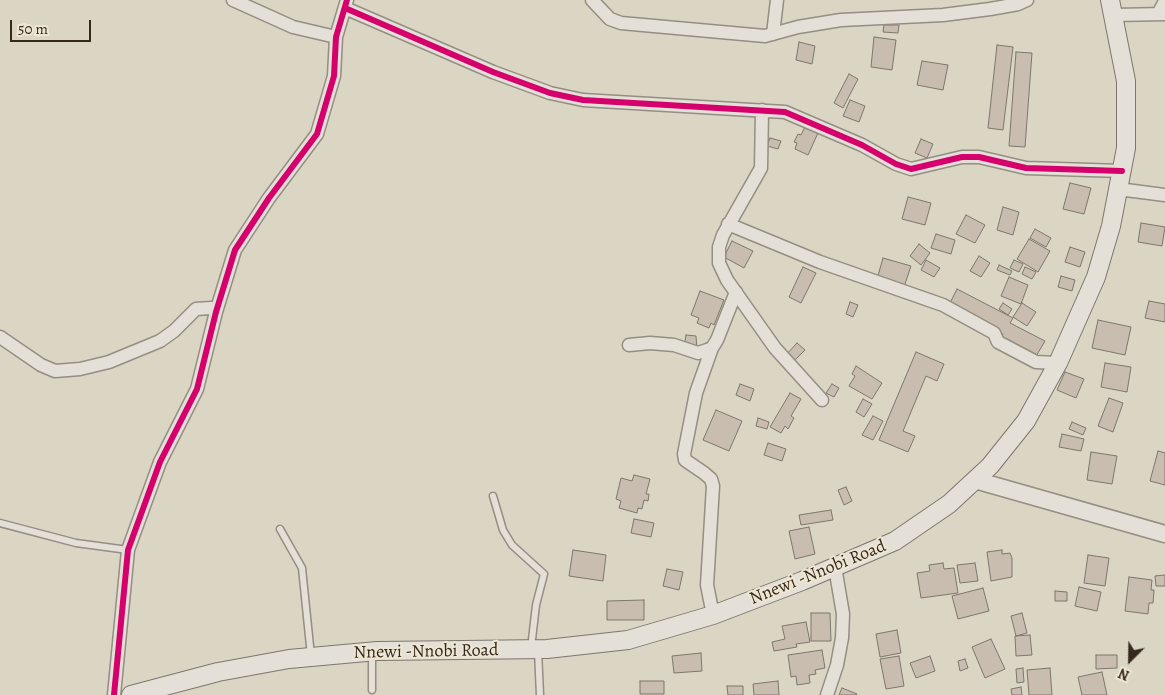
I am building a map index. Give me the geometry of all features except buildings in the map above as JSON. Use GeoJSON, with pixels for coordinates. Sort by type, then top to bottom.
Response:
{"type":"FeatureCollection","features":[{"type":"Feature","properties":{"kind":"main road","name":"Nnewi -Nnobi Road"},"geometry":{"type":"LineString","coordinates":[[131,695],[218,672],[311,657],[372,652],[534,650],[628,640],[712,615],[835,567],[895,541],[949,504],[990,466],[1026,421],[1058,363],[1096,277],[1111,226],[1126,148],[1126,81],[1112,7]]}},
{"type":"Feature","properties":{"kind":"street"},"geometry":{"type":"LineString","coordinates":[[233,0],[292,27],[336,36]]}},
{"type":"Feature","properties":{"kind":"street"},"geometry":{"type":"LineString","coordinates":[[773,34],[777,0]]}},
{"type":"Feature","properties":{"kind":"street"},"geometry":{"type":"LineString","coordinates":[[598,2],[610,19],[621,23],[765,36],[798,26],[841,20],[942,15],[990,9],[1018,4],[1027,0]]}},
{"type":"Feature","properties":{"kind":"street"},"geometry":{"type":"LineString","coordinates":[[1112,7],[1161,14],[1165,1]]}},
{"type":"Feature","properties":{"kind":"street"},"geometry":{"type":"LineString","coordinates":[[114,695],[128,550],[160,462],[196,389],[216,312],[235,250],[269,198],[317,134],[334,76],[336,36],[346,4],[493,72],[550,93],[583,100],[785,112],[862,145],[896,164],[911,168],[962,156],[979,157],[1026,168],[1122,170]]}},
{"type":"Feature","properties":{"kind":"street"},"geometry":{"type":"LineString","coordinates":[[762,110],[761,168],[728,224],[719,247],[719,263],[774,348],[822,400]]}},
{"type":"Feature","properties":{"kind":"street"},"geometry":{"type":"LineString","coordinates":[[1118,189],[1165,195]]}},
{"type":"Feature","properties":{"kind":"street"},"geometry":{"type":"LineString","coordinates":[[728,224],[786,250],[943,305],[994,333],[998,342],[1036,362],[1058,363]]}},
{"type":"Feature","properties":{"kind":"street"},"geometry":{"type":"LineString","coordinates":[[712,615],[708,568],[713,486],[710,479],[704,473],[685,460],[684,454],[696,394],[712,348],[736,292]]}},
{"type":"Feature","properties":{"kind":"street"},"geometry":{"type":"LineString","coordinates":[[0,337],[41,365],[55,371],[80,369],[109,362],[160,341],[174,331],[196,309],[211,308],[216,312]]}},
{"type":"Feature","properties":{"kind":"street"},"geometry":{"type":"LineString","coordinates":[[629,345],[650,343],[674,345],[698,353],[712,348]]}},
{"type":"Feature","properties":{"kind":"street"},"geometry":{"type":"LineString","coordinates":[[975,480],[1165,534]]}},
{"type":"Feature","properties":{"kind":"street"},"geometry":{"type":"LineString","coordinates":[[827,695],[837,665],[842,638],[843,614],[835,567]]}},
{"type":"Feature","properties":{"kind":"lane"},"geometry":{"type":"LineString","coordinates":[[493,496],[503,530],[512,545],[544,574],[536,605],[534,650],[540,695]]}},
{"type":"Feature","properties":{"kind":"lane"},"geometry":{"type":"LineString","coordinates":[[0,523],[76,542],[128,550]]}},
{"type":"Feature","properties":{"kind":"lane"},"geometry":{"type":"LineString","coordinates":[[280,529],[302,568],[311,657]]}},
{"type":"Feature","properties":{"kind":"lane"},"geometry":{"type":"LineString","coordinates":[[372,652],[372,690]]}},
{"type":"Feature","properties":{"kind":"cycle path"},"geometry":{"type":"LineString","coordinates":[[114,695],[128,550],[160,462],[197,389],[216,312],[235,250],[269,198],[317,134],[334,76],[336,37],[347,0]]}},
{"type":"Feature","properties":{"kind":"cycle path"},"geometry":{"type":"LineString","coordinates":[[345,8],[493,72],[550,93],[583,100],[785,112],[862,145],[896,164],[911,169],[962,157],[979,157],[1026,168],[1122,171]]}}]}
